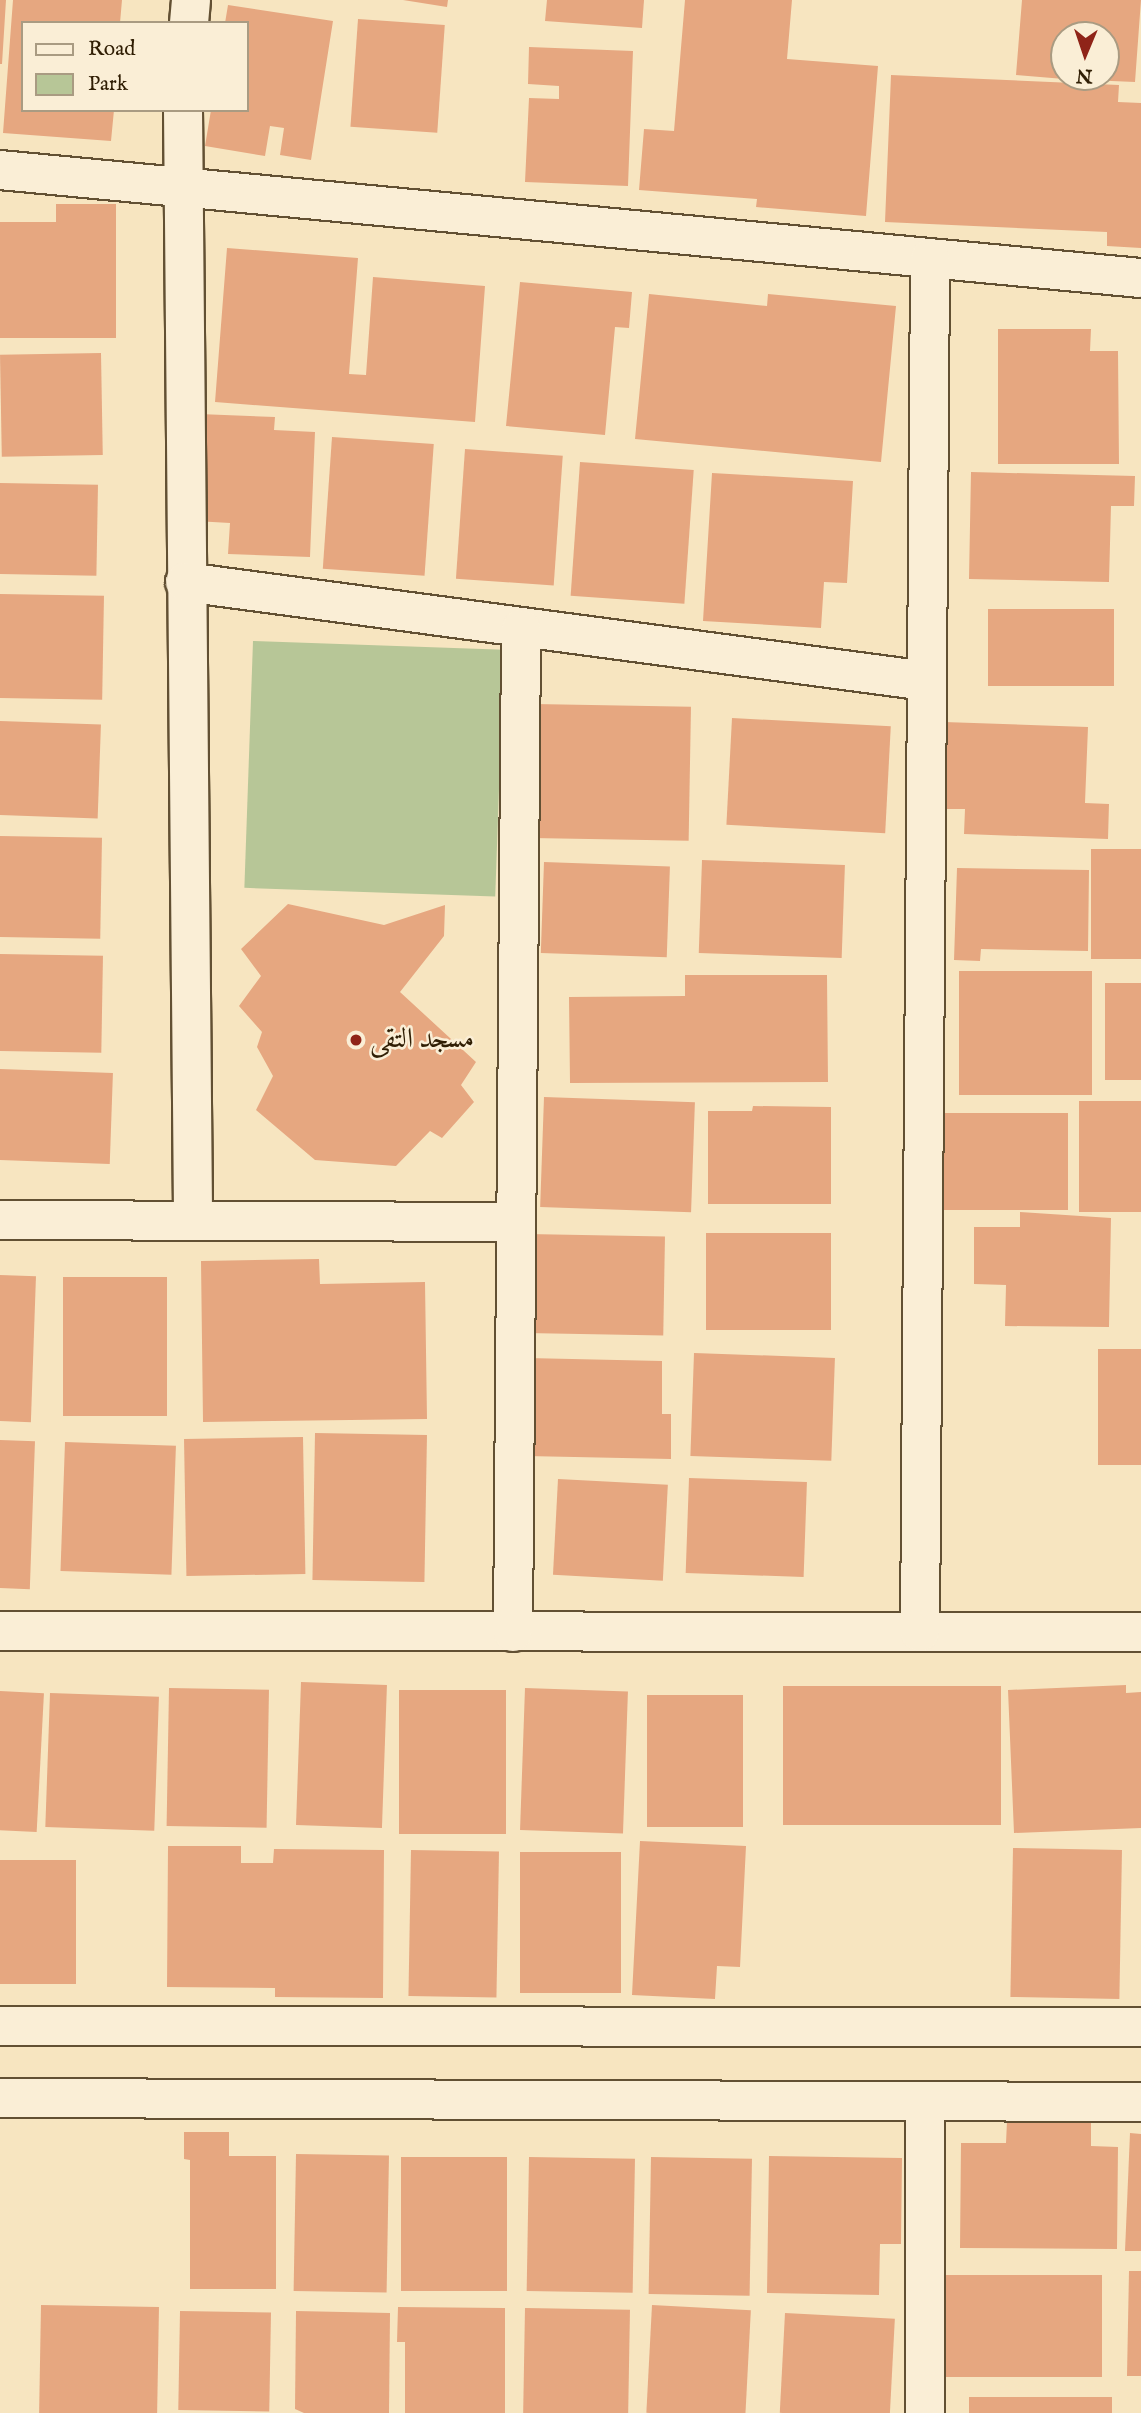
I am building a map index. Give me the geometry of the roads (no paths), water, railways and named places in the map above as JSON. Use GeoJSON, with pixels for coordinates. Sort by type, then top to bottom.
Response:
{"type":"FeatureCollection","features":[{"type":"Feature","properties":{"kind":"street"},"geometry":{"type":"LineString","coordinates":[[189,21],[191,0]]}},
{"type":"Feature","properties":{"kind":"street"},"geometry":{"type":"LineString","coordinates":[[183,112],[185,582],[193,1221]]}},
{"type":"Feature","properties":{"kind":"street"},"geometry":{"type":"LineString","coordinates":[[0,170],[1141,278]]}},
{"type":"Feature","properties":{"kind":"street"},"geometry":{"type":"LineString","coordinates":[[920,1632],[930,258]]}},
{"type":"Feature","properties":{"kind":"street"},"geometry":{"type":"LineString","coordinates":[[185,582],[926,681]]}},
{"type":"Feature","properties":{"kind":"street"},"geometry":{"type":"LineString","coordinates":[[513,1632],[514,1222],[521,629]]}},
{"type":"Feature","properties":{"kind":"street"},"geometry":{"type":"LineString","coordinates":[[0,1220],[514,1222]]}},
{"type":"Feature","properties":{"kind":"street"},"geometry":{"type":"LineString","coordinates":[[0,1631],[1141,1632]]}},
{"type":"Feature","properties":{"kind":"street"},"geometry":{"type":"LineString","coordinates":[[0,2026],[1141,2027]]}},
{"type":"Feature","properties":{"kind":"street"},"geometry":{"type":"LineString","coordinates":[[0,2098],[1141,2102]]}},
{"type":"Feature","properties":{"kind":"street"},"geometry":{"type":"LineString","coordinates":[[925,2101],[925,2413]]}},
{"type":"Feature","properties":{"kind":"place","name":"مسجد التقى"},"geometry":{"type":"Point","coordinates":[356,1040]}}]}
